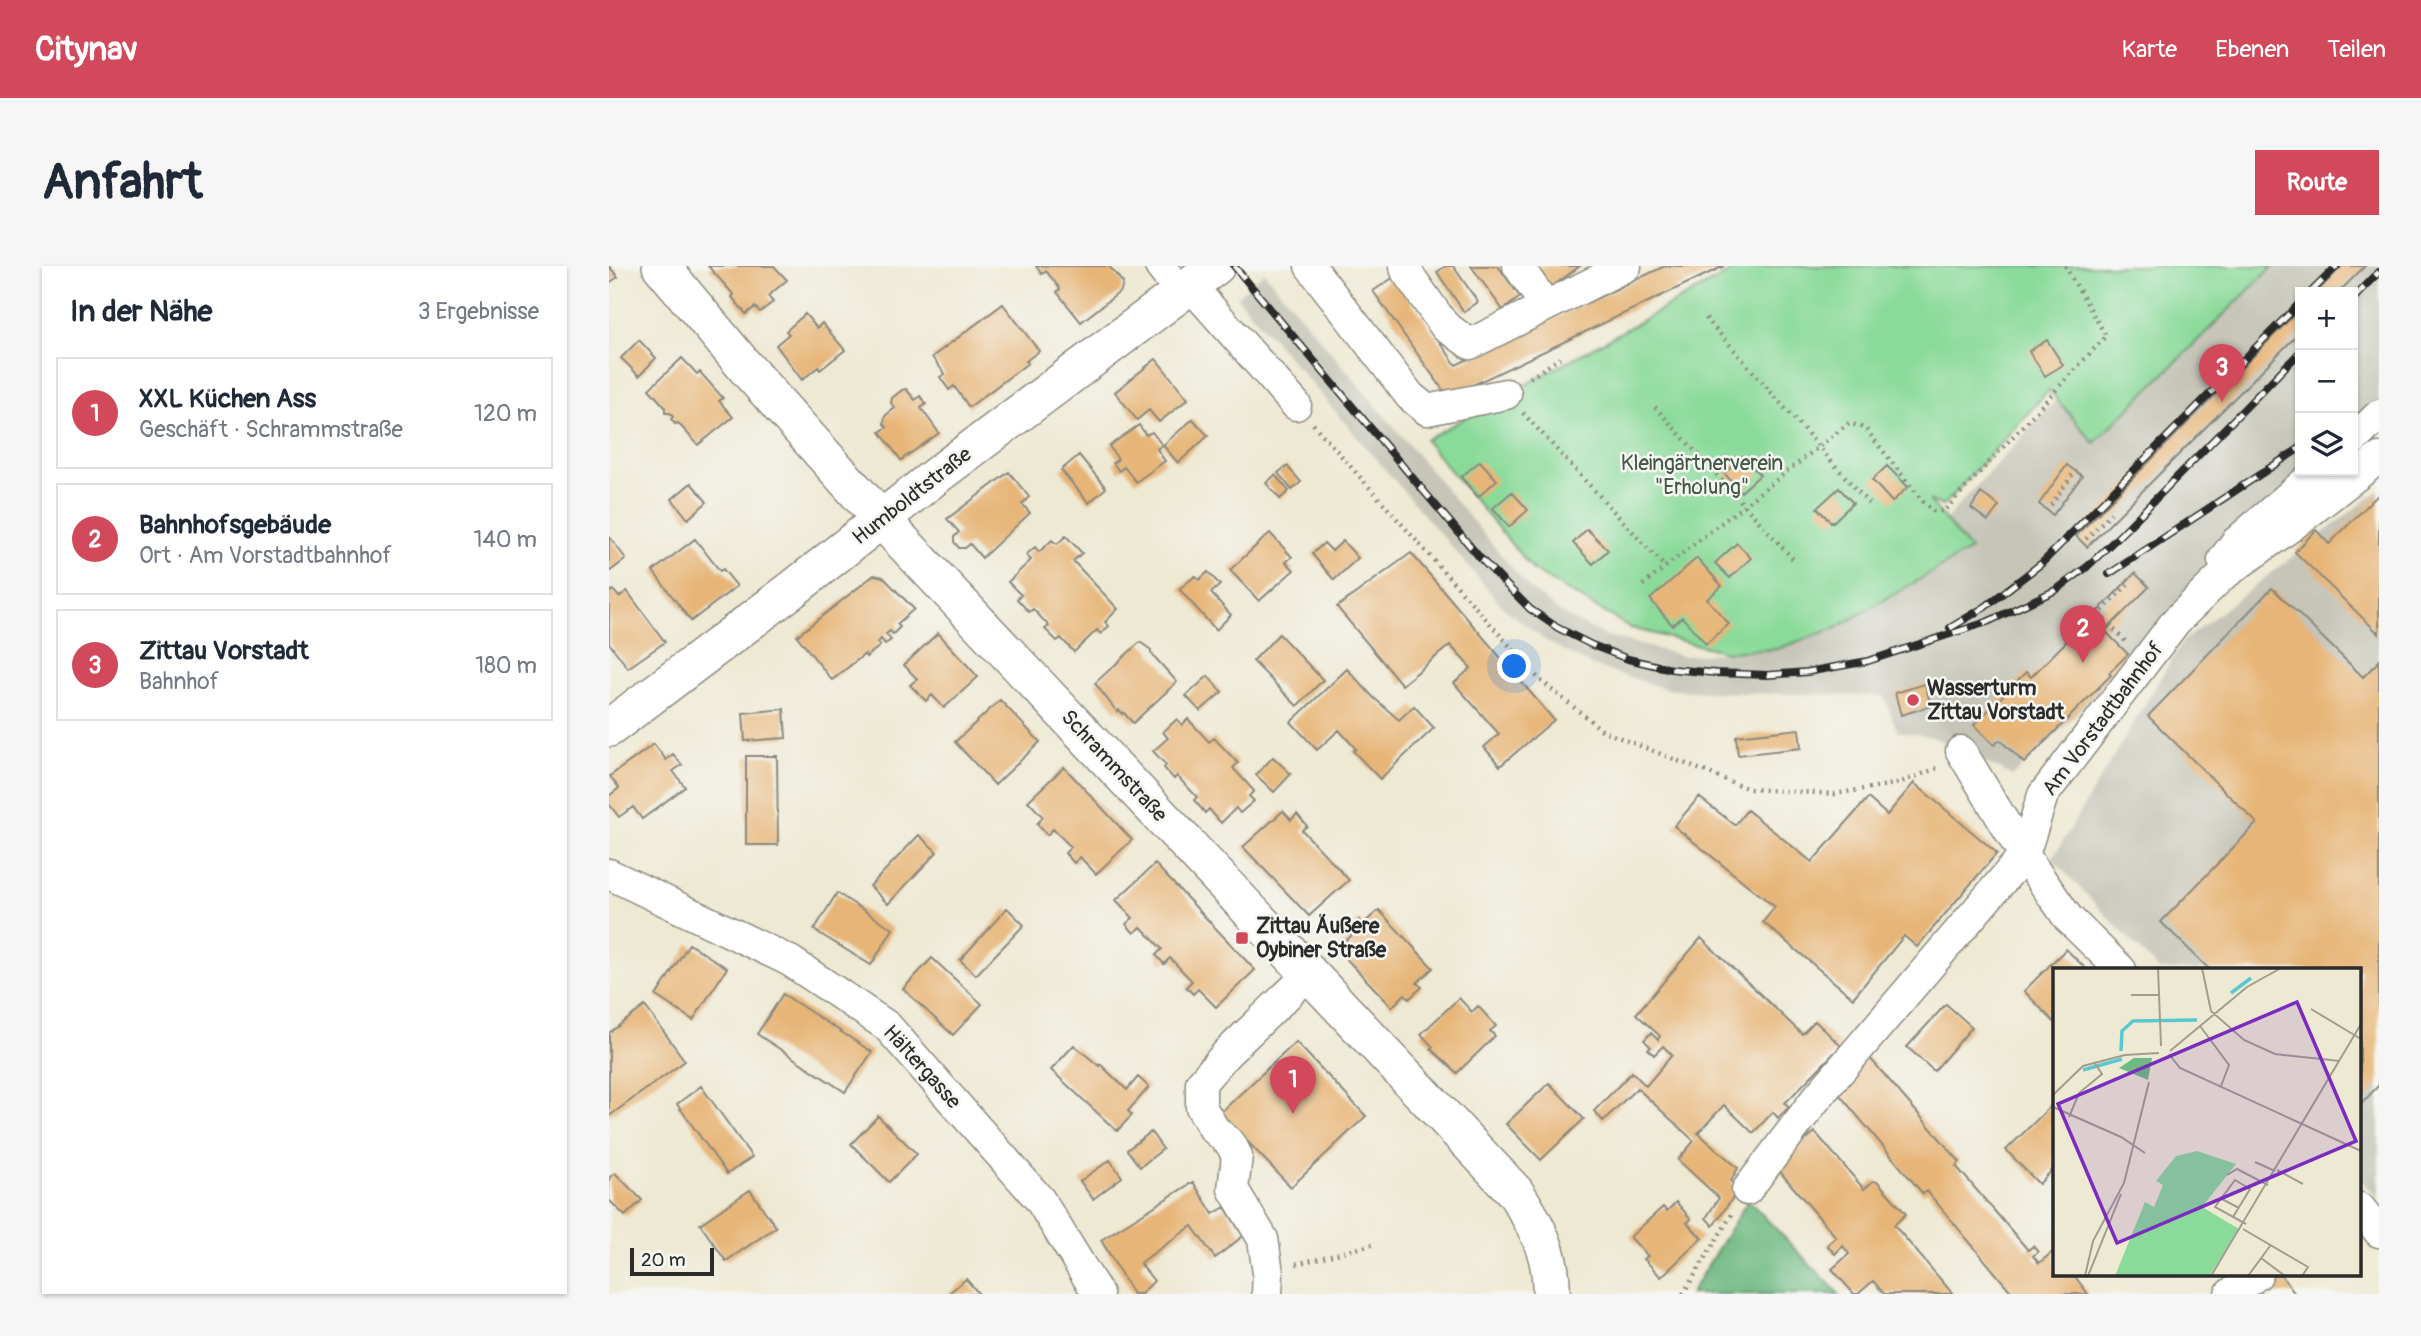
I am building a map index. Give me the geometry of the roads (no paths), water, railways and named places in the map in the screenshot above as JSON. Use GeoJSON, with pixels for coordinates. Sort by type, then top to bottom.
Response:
{"type":"FeatureCollection","features":[{"type":"Feature","properties":{"kind":"main road","name":"Schrammstraße"},"geometry":{"type":"LineString","coordinates":[[661,266],[746,368],[881,519],[1515,1192],[1542,1241],[1558,1287]]}},
{"type":"Feature","properties":{"kind":"main road","name":"Humboldtstraße"},"geometry":{"type":"LineString","coordinates":[[609,728],[793,589],[1187,278]]}},
{"type":"Feature","properties":{"kind":"street"},"geometry":{"type":"LineString","coordinates":[[1310,266],[1410,396],[1427,410],[1506,394]]}},
{"type":"Feature","properties":{"kind":"street"},"geometry":{"type":"LineString","coordinates":[[1405,266],[1444,325],[1470,344],[1614,269]]}},
{"type":"Feature","properties":{"kind":"street"},"geometry":{"type":"LineString","coordinates":[[1518,266],[1546,306]]}},
{"type":"Feature","properties":{"kind":"street"},"geometry":{"type":"LineString","coordinates":[[1187,278],[1296,405]]}},
{"type":"Feature","properties":{"kind":"street"},"geometry":{"type":"LineString","coordinates":[[2358,410],[2379,395]]}},
{"type":"Feature","properties":{"kind":"street"},"geometry":{"type":"LineString","coordinates":[[2358,435],[2379,415]]}},
{"type":"Feature","properties":{"kind":"street","name":"Am Vorstadtbahnhof"},"geometry":{"type":"LineString","coordinates":[[1747,1190],[1815,1100],[2024,855],[2043,795],[2176,621],[2221,576],[2293,525],[2379,458]]}},
{"type":"Feature","properties":{"kind":"street"},"geometry":{"type":"LineString","coordinates":[[2176,621],[2236,542],[2312,476]]}},
{"type":"Feature","properties":{"kind":"street"},"geometry":{"type":"LineString","coordinates":[[1963,754],[2024,855],[2068,918],[2119,968]]}},
{"type":"Feature","properties":{"kind":"street","name":"Hältergasse"},"geometry":{"type":"LineString","coordinates":[[609,874],[790,961],[887,1026],[1040,1200],[1098,1294]]}},
{"type":"Feature","properties":{"kind":"street"},"geometry":{"type":"LineString","coordinates":[[1268,1284],[1263,1239],[1233,1189],[1237,1156],[1231,1144],[1214,1129],[1201,1107],[1201,1083],[1226,1054],[1310,972]]}},
{"type":"Feature","properties":{"kind":"street"},"geometry":{"type":"LineString","coordinates":[[2361,1209],[2379,1232]]}},
{"type":"Feature","properties":{"kind":"street"},"geometry":{"type":"LineString","coordinates":[[2230,1294],[2256,1276]]}},
{"type":"Feature","properties":{"kind":"railway"},"geometry":{"type":"LineString","coordinates":[[1234,266],[1481,559],[1530,609],[1558,628],[1628,659],[1671,669],[1715,673],[1768,675],[1807,672],[1868,661],[1987,622],[2056,590],[2087,567],[2122,533],[2295,357]]}},
{"type":"Feature","properties":{"kind":"railway"},"geometry":{"type":"LineString","coordinates":[[2316,287],[2337,266]]}},
{"type":"Feature","properties":{"kind":"railway"},"geometry":{"type":"LineString","coordinates":[[2358,294],[2379,272]]}},
{"type":"Feature","properties":{"kind":"railway"},"geometry":{"type":"LineString","coordinates":[[1950,628],[1985,607],[2042,563],[2295,308]]}},
{"type":"Feature","properties":{"kind":"railway"},"geometry":{"type":"LineString","coordinates":[[2109,574],[2295,451]]}},
{"type":"Feature","properties":{"kind":"place","name":"Zittau Vorstadt"},"geometry":{"type":"Point","coordinates":[2222,402]}},
{"type":"Feature","properties":{"kind":"place","name":"Bahnhofsgebäude"},"geometry":{"type":"Point","coordinates":[2083,663]}},
{"type":"Feature","properties":{"kind":"place","name":"Wasserturm Zittau Vorstadt"},"geometry":{"type":"Point","coordinates":[1913,700]}},
{"type":"Feature","properties":{"kind":"place","name":"Zittau Äußere Oybiner Straße"},"geometry":{"type":"Point","coordinates":[1242,938]}},
{"type":"Feature","properties":{"kind":"place","name":"XXL Küchen Ass"},"geometry":{"type":"Point","coordinates":[1293,1114]}},
{"type":"Feature","properties":{"kind":"park label","name":"Kleingärtnerverein \"Erholung\""},"geometry":{"type":"Point","coordinates":[1702,475]}}]}
